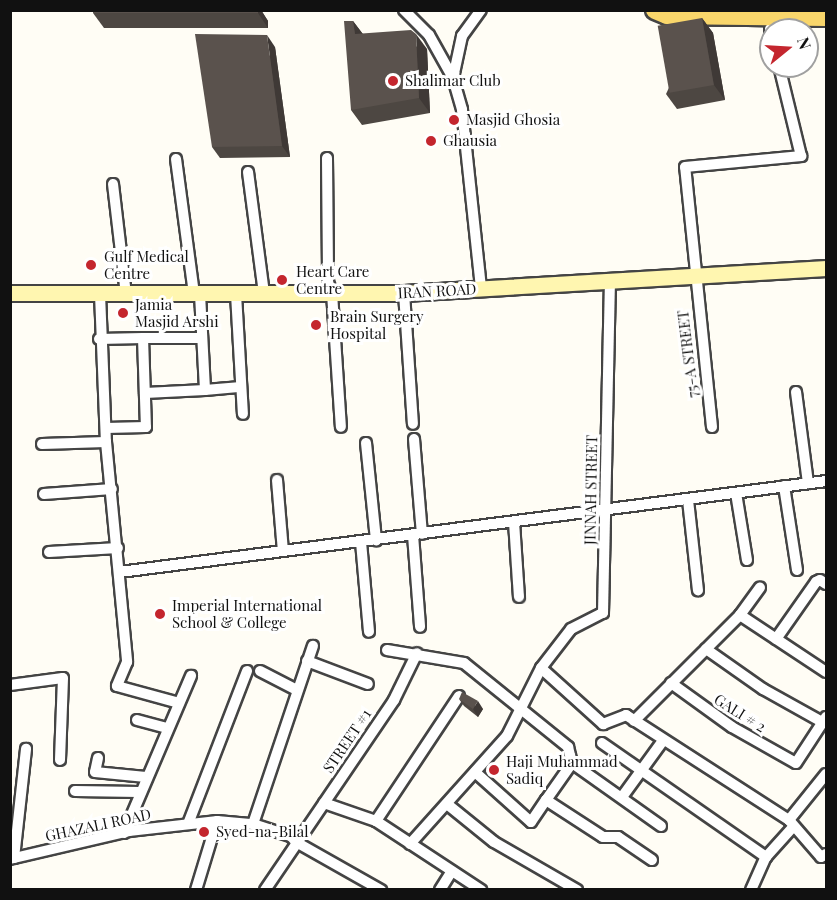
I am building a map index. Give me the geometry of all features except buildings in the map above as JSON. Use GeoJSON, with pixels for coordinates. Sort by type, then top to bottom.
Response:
{"type":"FeatureCollection","features":[{"type":"Feature","properties":{"kind":"main road"},"geometry":{"type":"LineString","coordinates":[[656,10],[667,15],[826,17]]}},
{"type":"Feature","properties":{"kind":"main road","name":"IRAN ROAD"},"geometry":{"type":"LineString","coordinates":[[10,293],[126,295],[404,293],[610,284],[826,268]]}},
{"type":"Feature","properties":{"kind":"street"},"geometry":{"type":"LineString","coordinates":[[404,10],[429,35],[453,78],[462,110],[481,288]]}},
{"type":"Feature","properties":{"kind":"street"},"geometry":{"type":"LineString","coordinates":[[453,78],[462,36],[481,10]]}},
{"type":"Feature","properties":{"kind":"street","name":"75-A STREET"},"geometry":{"type":"LineString","coordinates":[[712,427],[695,278],[686,166],[801,156],[782,78]]}},
{"type":"Feature","properties":{"kind":"street"},"geometry":{"type":"LineString","coordinates":[[327,158],[328,282],[332,293],[341,427]]}},
{"type":"Feature","properties":{"kind":"street"},"geometry":{"type":"LineString","coordinates":[[176,159],[197,294],[205,390]]}},
{"type":"Feature","properties":{"kind":"street"},"geometry":{"type":"LineString","coordinates":[[249,171],[264,294]]}},
{"type":"Feature","properties":{"kind":"street"},"geometry":{"type":"LineString","coordinates":[[113,184],[126,295]]}},
{"type":"Feature","properties":{"kind":"street","name":"JINNAH STREET"},"geometry":{"type":"LineString","coordinates":[[541,668],[571,629],[603,613],[610,284]]}},
{"type":"Feature","properties":{"kind":"street"},"geometry":{"type":"LineString","coordinates":[[404,293],[413,424]]}},
{"type":"Feature","properties":{"kind":"street"},"geometry":{"type":"LineString","coordinates":[[100,294],[99,339],[106,442],[118,548],[127,662],[117,686],[179,703]]}},
{"type":"Feature","properties":{"kind":"street"},"geometry":{"type":"LineString","coordinates":[[236,294],[243,414]]}},
{"type":"Feature","properties":{"kind":"street"},"geometry":{"type":"LineString","coordinates":[[106,428],[146,427],[143,338]]}},
{"type":"Feature","properties":{"kind":"street"},"geometry":{"type":"LineString","coordinates":[[99,339],[202,338]]}},
{"type":"Feature","properties":{"kind":"street"},"geometry":{"type":"LineString","coordinates":[[145,393],[241,387]]}},
{"type":"Feature","properties":{"kind":"street"},"geometry":{"type":"LineString","coordinates":[[796,392],[808,483]]}},
{"type":"Feature","properties":{"kind":"street"},"geometry":{"type":"LineString","coordinates":[[414,439],[420,627]]}},
{"type":"Feature","properties":{"kind":"street"},"geometry":{"type":"LineString","coordinates":[[42,444],[106,442]]}},
{"type":"Feature","properties":{"kind":"street"},"geometry":{"type":"LineString","coordinates":[[366,443],[376,540]]}},
{"type":"Feature","properties":{"kind":"street"},"geometry":{"type":"LineString","coordinates":[[277,480],[284,551]]}},
{"type":"Feature","properties":{"kind":"street"},"geometry":{"type":"LineString","coordinates":[[120,572],[826,481]]}},
{"type":"Feature","properties":{"kind":"street"},"geometry":{"type":"LineString","coordinates":[[784,486],[797,570]]}},
{"type":"Feature","properties":{"kind":"street"},"geometry":{"type":"LineString","coordinates":[[44,494],[112,489]]}},
{"type":"Feature","properties":{"kind":"street"},"geometry":{"type":"LineString","coordinates":[[736,493],[747,560]]}},
{"type":"Feature","properties":{"kind":"street"},"geometry":{"type":"LineString","coordinates":[[688,500],[698,590]]}},
{"type":"Feature","properties":{"kind":"street"},"geometry":{"type":"LineString","coordinates":[[514,522],[519,597]]}},
{"type":"Feature","properties":{"kind":"street"},"geometry":{"type":"LineString","coordinates":[[361,542],[369,632]]}},
{"type":"Feature","properties":{"kind":"street"},"geometry":{"type":"LineString","coordinates":[[49,552],[118,548]]}},
{"type":"Feature","properties":{"kind":"street"},"geometry":{"type":"LineString","coordinates":[[776,639],[816,582],[820,580],[826,585]]}},
{"type":"Feature","properties":{"kind":"street"},"geometry":{"type":"LineString","coordinates":[[634,721],[740,615],[760,587]]}},
{"type":"Feature","properties":{"kind":"street"},"geometry":{"type":"LineString","coordinates":[[740,615],[826,672]]}},
{"type":"Feature","properties":{"kind":"street"},"geometry":{"type":"LineString","coordinates":[[253,824],[313,646]]}},
{"type":"Feature","properties":{"kind":"street"},"geometry":{"type":"LineString","coordinates":[[706,649],[763,690],[825,720]]}},
{"type":"Feature","properties":{"kind":"street"},"geometry":{"type":"LineString","coordinates":[[387,650],[417,653],[464,663],[521,705],[568,747],[572,763],[661,826]]}},
{"type":"Feature","properties":{"kind":"street","name":"STREET #1"},"geometry":{"type":"LineString","coordinates":[[265,890],[394,700],[417,653]]}},
{"type":"Feature","properties":{"kind":"street"},"geometry":{"type":"LineString","coordinates":[[307,661],[368,684]]}},
{"type":"Feature","properties":{"kind":"street"},"geometry":{"type":"LineString","coordinates":[[410,844],[507,736],[541,668],[603,724],[624,715],[790,824],[821,857],[826,854]]}},
{"type":"Feature","properties":{"kind":"street"},"geometry":{"type":"LineString","coordinates":[[188,824],[247,671]]}},
{"type":"Feature","properties":{"kind":"street"},"geometry":{"type":"LineString","coordinates":[[260,671],[297,690]]}},
{"type":"Feature","properties":{"kind":"street"},"geometry":{"type":"LineString","coordinates":[[124,832],[139,792],[191,676]]}},
{"type":"Feature","properties":{"kind":"street"},"geometry":{"type":"LineString","coordinates":[[10,685],[63,678],[60,760]]}},
{"type":"Feature","properties":{"kind":"street","name":"GALI # 2"},"geometry":{"type":"LineString","coordinates":[[671,683],[732,727],[796,763],[825,720]]}},
{"type":"Feature","properties":{"kind":"street"},"geometry":{"type":"LineString","coordinates":[[376,821],[459,696]]}},
{"type":"Feature","properties":{"kind":"street"},"geometry":{"type":"LineString","coordinates":[[137,720],[167,728]]}},
{"type":"Feature","properties":{"kind":"street"},"geometry":{"type":"LineString","coordinates":[[622,797],[662,742]]}},
{"type":"Feature","properties":{"kind":"street"},"geometry":{"type":"LineString","coordinates":[[602,744],[766,857]]}},
{"type":"Feature","properties":{"kind":"street"},"geometry":{"type":"LineString","coordinates":[[12,859],[26,749]]}},
{"type":"Feature","properties":{"kind":"street"},"geometry":{"type":"LineString","coordinates":[[98,758],[95,772],[146,777]]}},
{"type":"Feature","properties":{"kind":"street"},"geometry":{"type":"LineString","coordinates":[[475,772],[531,822],[572,763]]}},
{"type":"Feature","properties":{"kind":"street"},"geometry":{"type":"LineString","coordinates":[[751,889],[766,857],[826,774]]}},
{"type":"Feature","properties":{"kind":"street"},"geometry":{"type":"LineString","coordinates":[[75,791],[139,792]]}},
{"type":"Feature","properties":{"kind":"street"},"geometry":{"type":"LineString","coordinates":[[546,800],[603,837],[618,837],[652,861]]}},
{"type":"Feature","properties":{"kind":"street"},"geometry":{"type":"LineString","coordinates":[[324,803],[376,821],[481,890]]}},
{"type":"Feature","properties":{"kind":"street"},"geometry":{"type":"LineString","coordinates":[[447,804],[494,842],[577,890]]}},
{"type":"Feature","properties":{"kind":"street"},"geometry":{"type":"LineString","coordinates":[[196,890],[217,821]]}},
{"type":"Feature","properties":{"kind":"street","name":"GHAZALI ROAD"},"geometry":{"type":"LineString","coordinates":[[12,859],[124,832],[217,821],[253,824],[291,836],[296,842],[381,890]]}},
{"type":"Feature","properties":{"kind":"street"},"geometry":{"type":"LineString","coordinates":[[440,890],[452,871]]}},
{"type":"Feature","properties":{"kind":"place","name":"Shalimar Club"},"geometry":{"type":"Point","coordinates":[393,81]}},
{"type":"Feature","properties":{"kind":"place","name":"Masjid Ghosia"},"geometry":{"type":"Point","coordinates":[454,120]}},
{"type":"Feature","properties":{"kind":"place","name":"Ghausia"},"geometry":{"type":"Point","coordinates":[431,141]}},
{"type":"Feature","properties":{"kind":"place","name":"Gulf Medical Centre"},"geometry":{"type":"Point","coordinates":[91,265]}},
{"type":"Feature","properties":{"kind":"place","name":"Heart Care Centre"},"geometry":{"type":"Point","coordinates":[282,280]}},
{"type":"Feature","properties":{"kind":"place","name":"Jamia Masjid Arshi"},"geometry":{"type":"Point","coordinates":[123,313]}},
{"type":"Feature","properties":{"kind":"place","name":"Brain Surgery Hospital"},"geometry":{"type":"Point","coordinates":[316,325]}},
{"type":"Feature","properties":{"kind":"place","name":"Imperial International School & College"},"geometry":{"type":"Point","coordinates":[160,614]}},
{"type":"Feature","properties":{"kind":"place","name":"Haji Muhammad Sadiq"},"geometry":{"type":"Point","coordinates":[494,770]}},
{"type":"Feature","properties":{"kind":"place","name":"Syed-na-Bilal"},"geometry":{"type":"Point","coordinates":[204,832]}}]}
